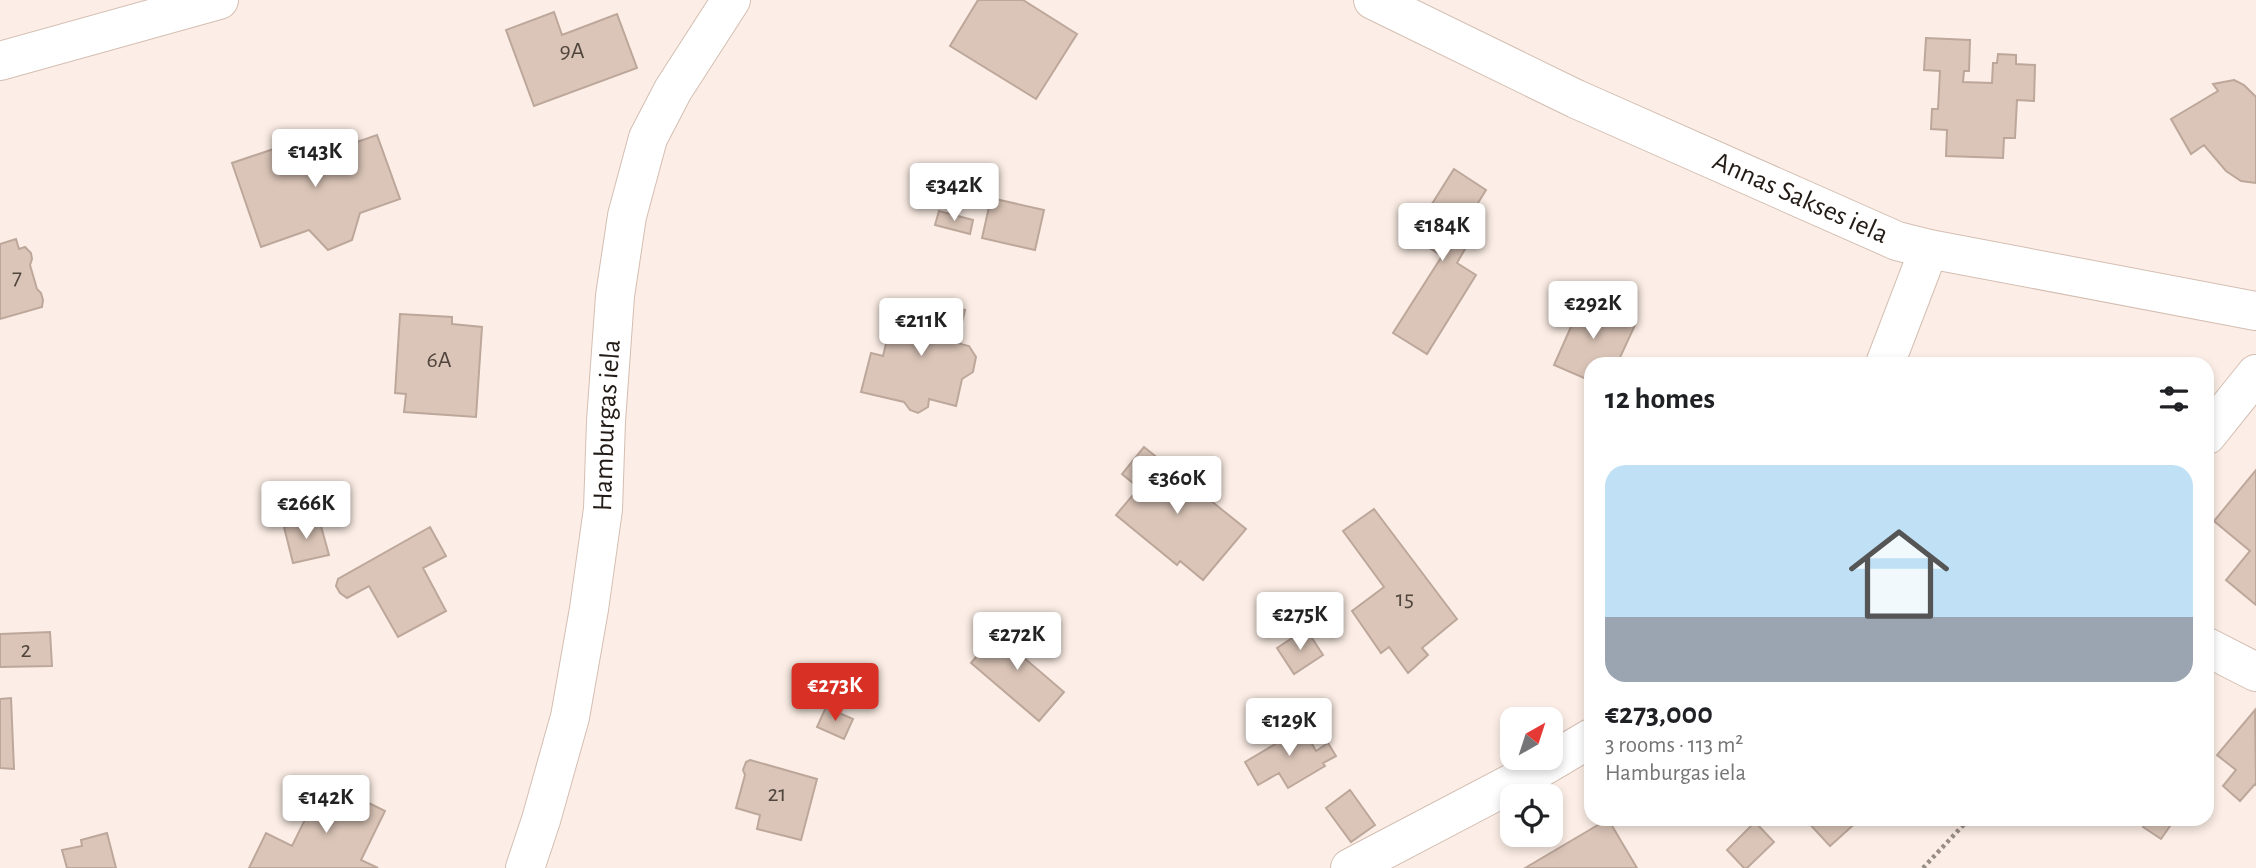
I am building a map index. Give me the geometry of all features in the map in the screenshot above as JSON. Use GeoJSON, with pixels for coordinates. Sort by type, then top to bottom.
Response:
{"type":"FeatureCollection","features":[{"type":"Feature","properties":{"kind":"street"},"geometry":{"type":"LineString","coordinates":[[0,61],[219,0]]}},
{"type":"Feature","properties":{"kind":"street","name":"Hamburgas iela"},"geometry":{"type":"LineString","coordinates":[[525,868],[570,718],[589,609],[603,509],[615,296],[627,216],[648,138],[673,90],[731,0]]}},
{"type":"Feature","properties":{"kind":"street","name":"Annas Sakses iela"},"geometry":{"type":"LineString","coordinates":[[1373,0],[1576,99],[1897,241],[2256,311]]}},
{"type":"Feature","properties":{"kind":"street"},"geometry":{"type":"LineString","coordinates":[[1888,357],[1929,249]]}},
{"type":"Feature","properties":{"kind":"street"},"geometry":{"type":"LineString","coordinates":[[2214,426],[2256,374]]}},
{"type":"Feature","properties":{"kind":"street"},"geometry":{"type":"LineString","coordinates":[[2214,651],[2256,672]]}},
{"type":"Feature","properties":{"kind":"street"},"geometry":{"type":"LineString","coordinates":[[1350,868],[1537,770],[1584,742]]}},
{"type":"Feature","properties":{"kind":"path"},"geometry":{"type":"LineString","coordinates":[[1923,868],[1962,826]]}},
{"type":"Feature","properties":{"kind":"building"},"geometry":{"type":"Polygon","coordinates":[[[978,0],[1023,0],[1077,34],[1036,99],[950,46],[978,0]]]}},
{"type":"Feature","properties":{"kind":"building"},"geometry":{"type":"Polygon","coordinates":[[[554,12],[562,35],[617,14],[637,68],[534,106],[506,30],[554,12]]]}},
{"type":"Feature","properties":{"kind":"building"},"geometry":{"type":"Polygon","coordinates":[[[1926,38],[1970,40],[1969,71],[1964,71],[1963,82],[1992,83],[1993,63],[1997,63],[1998,54],[2016,55],[2016,64],[2035,65],[2034,101],[2017,100],[2015,138],[2004,138],[2003,158],[1946,156],[1947,130],[1931,129],[1932,109],[1938,109],[1940,71],[1924,70],[1926,38]]]}},
{"type":"Feature","properties":{"kind":"building"},"geometry":{"type":"Polygon","coordinates":[[[2234,80],[2244,85],[2256,97],[2256,183],[2241,181],[2226,171],[2204,145],[2191,154],[2171,119],[2218,91],[2213,84],[2234,80]]]}},
{"type":"Feature","properties":{"kind":"building"},"geometry":{"type":"Polygon","coordinates":[[[318,134],[325,153],[377,135],[400,199],[360,213],[352,240],[328,250],[309,230],[261,247],[232,163],[318,134]]]}},
{"type":"Feature","properties":{"kind":"building"},"geometry":{"type":"Polygon","coordinates":[[[1454,169],[1486,190],[1454,242],[1465,249],[1457,263],[1476,275],[1427,354],[1393,333],[1442,256],[1420,242],[1429,228],[1420,223],[1454,169]]]}},
{"type":"Feature","properties":{"kind":"building"},"geometry":{"type":"Polygon","coordinates":[[[991,198],[1044,210],[1035,250],[982,238],[991,198]]]}},
{"type":"Feature","properties":{"kind":"building"},"geometry":{"type":"Polygon","coordinates":[[[939,211],[973,220],[970,234],[935,225],[939,211]]]}},
{"type":"Feature","properties":{"kind":"building"},"geometry":{"type":"Polygon","coordinates":[[[16,239],[19,249],[25,247],[31,253],[30,265],[43,300],[42,307],[0,319],[0,244],[16,239]]]}},
{"type":"Feature","properties":{"kind":"building"},"geometry":{"type":"Polygon","coordinates":[[[1582,302],[1635,325],[1620,357],[1584,357],[1584,378],[1554,365],[1582,302]]]}},
{"type":"Feature","properties":{"kind":"building"},"geometry":{"type":"Polygon","coordinates":[[[890,305],[933,312],[942,305],[965,310],[957,343],[969,346],[976,357],[973,372],[962,379],[956,406],[929,399],[928,407],[918,413],[910,410],[904,402],[861,392],[871,353],[883,356],[889,332],[884,330],[890,305]]]}},
{"type":"Feature","properties":{"kind":"building"},"geometry":{"type":"Polygon","coordinates":[[[400,314],[452,317],[452,324],[482,327],[476,417],[404,412],[406,394],[395,393],[400,314]]]}},
{"type":"Feature","properties":{"kind":"building"},"geometry":{"type":"Polygon","coordinates":[[[1144,447],[1246,529],[1203,580],[1180,561],[1177,565],[1116,515],[1139,488],[1122,474],[1144,447]]]}},
{"type":"Feature","properties":{"kind":"building"},"geometry":{"type":"Polygon","coordinates":[[[2256,470],[2256,605],[2226,580],[2250,551],[2214,521],[2256,470]]]}},
{"type":"Feature","properties":{"kind":"building"},"geometry":{"type":"Polygon","coordinates":[[[1374,509],[1457,619],[1422,648],[1428,655],[1408,673],[1389,647],[1381,653],[1352,611],[1384,587],[1343,531],[1374,509]]]}},
{"type":"Feature","properties":{"kind":"building"},"geometry":{"type":"Polygon","coordinates":[[[319,519],[329,555],[293,563],[284,527],[319,519]]]}},
{"type":"Feature","properties":{"kind":"building"},"geometry":{"type":"Polygon","coordinates":[[[430,527],[446,556],[423,568],[446,611],[398,637],[369,586],[347,598],[336,586],[338,579],[430,527]]]}},
{"type":"Feature","properties":{"kind":"building"},"geometry":{"type":"Polygon","coordinates":[[[1007,621],[1034,644],[1023,657],[1064,692],[1039,721],[971,663],[1007,621]]]}},
{"type":"Feature","properties":{"kind":"building"},"geometry":{"type":"Polygon","coordinates":[[[1306,629],[1323,655],[1294,674],[1277,648],[1306,629]]]}},
{"type":"Feature","properties":{"kind":"building"},"geometry":{"type":"Polygon","coordinates":[[[50,632],[52,666],[0,667],[0,634],[50,632]]]}},
{"type":"Feature","properties":{"kind":"building"},"geometry":{"type":"Polygon","coordinates":[[[11,698],[14,769],[0,768],[0,699],[11,698]]]}},
{"type":"Feature","properties":{"kind":"building"},"geometry":{"type":"Polygon","coordinates":[[[826,707],[853,719],[844,739],[817,727],[826,707]]]}},
{"type":"Feature","properties":{"kind":"building"},"geometry":{"type":"Polygon","coordinates":[[[2255,710],[2256,785],[2240,801],[2223,786],[2236,770],[2217,755],[2255,710]]]}},
{"type":"Feature","properties":{"kind":"building"},"geometry":{"type":"Polygon","coordinates":[[[1285,725],[1291,736],[1303,728],[1316,751],[1328,743],[1336,756],[1323,763],[1325,766],[1288,788],[1279,773],[1258,785],[1245,762],[1277,743],[1271,733],[1285,725]]]}},
{"type":"Feature","properties":{"kind":"building"},"geometry":{"type":"Polygon","coordinates":[[[750,760],[817,779],[801,840],[757,829],[760,815],[736,808],[745,775],[743,770],[746,762],[750,760]]]}},
{"type":"Feature","properties":{"kind":"building"},"geometry":{"type":"Polygon","coordinates":[[[324,781],[385,811],[361,860],[378,868],[249,868],[266,833],[292,846],[324,781]]]}},
{"type":"Feature","properties":{"kind":"building"},"geometry":{"type":"Polygon","coordinates":[[[1350,790],[1375,825],[1351,842],[1326,808],[1350,790]]]}},
{"type":"Feature","properties":{"kind":"building"},"geometry":{"type":"Polygon","coordinates":[[[1596,826],[1612,826],[1637,868],[1525,868],[1596,826]]]}},
{"type":"Feature","properties":{"kind":"building"},"geometry":{"type":"Polygon","coordinates":[[[1751,826],[1759,826],[1774,842],[1747,868],[1727,850],[1751,826]]]}},
{"type":"Feature","properties":{"kind":"building"},"geometry":{"type":"Polygon","coordinates":[[[1811,826],[1852,826],[1830,846],[1811,826]]]}},
{"type":"Feature","properties":{"kind":"building"},"geometry":{"type":"Polygon","coordinates":[[[2144,826],[2170,826],[2161,839],[2144,826]]]}},
{"type":"Feature","properties":{"kind":"building"},"geometry":{"type":"Polygon","coordinates":[[[107,833],[116,868],[67,868],[62,850],[82,846],[81,840],[107,833]]]}}]}
